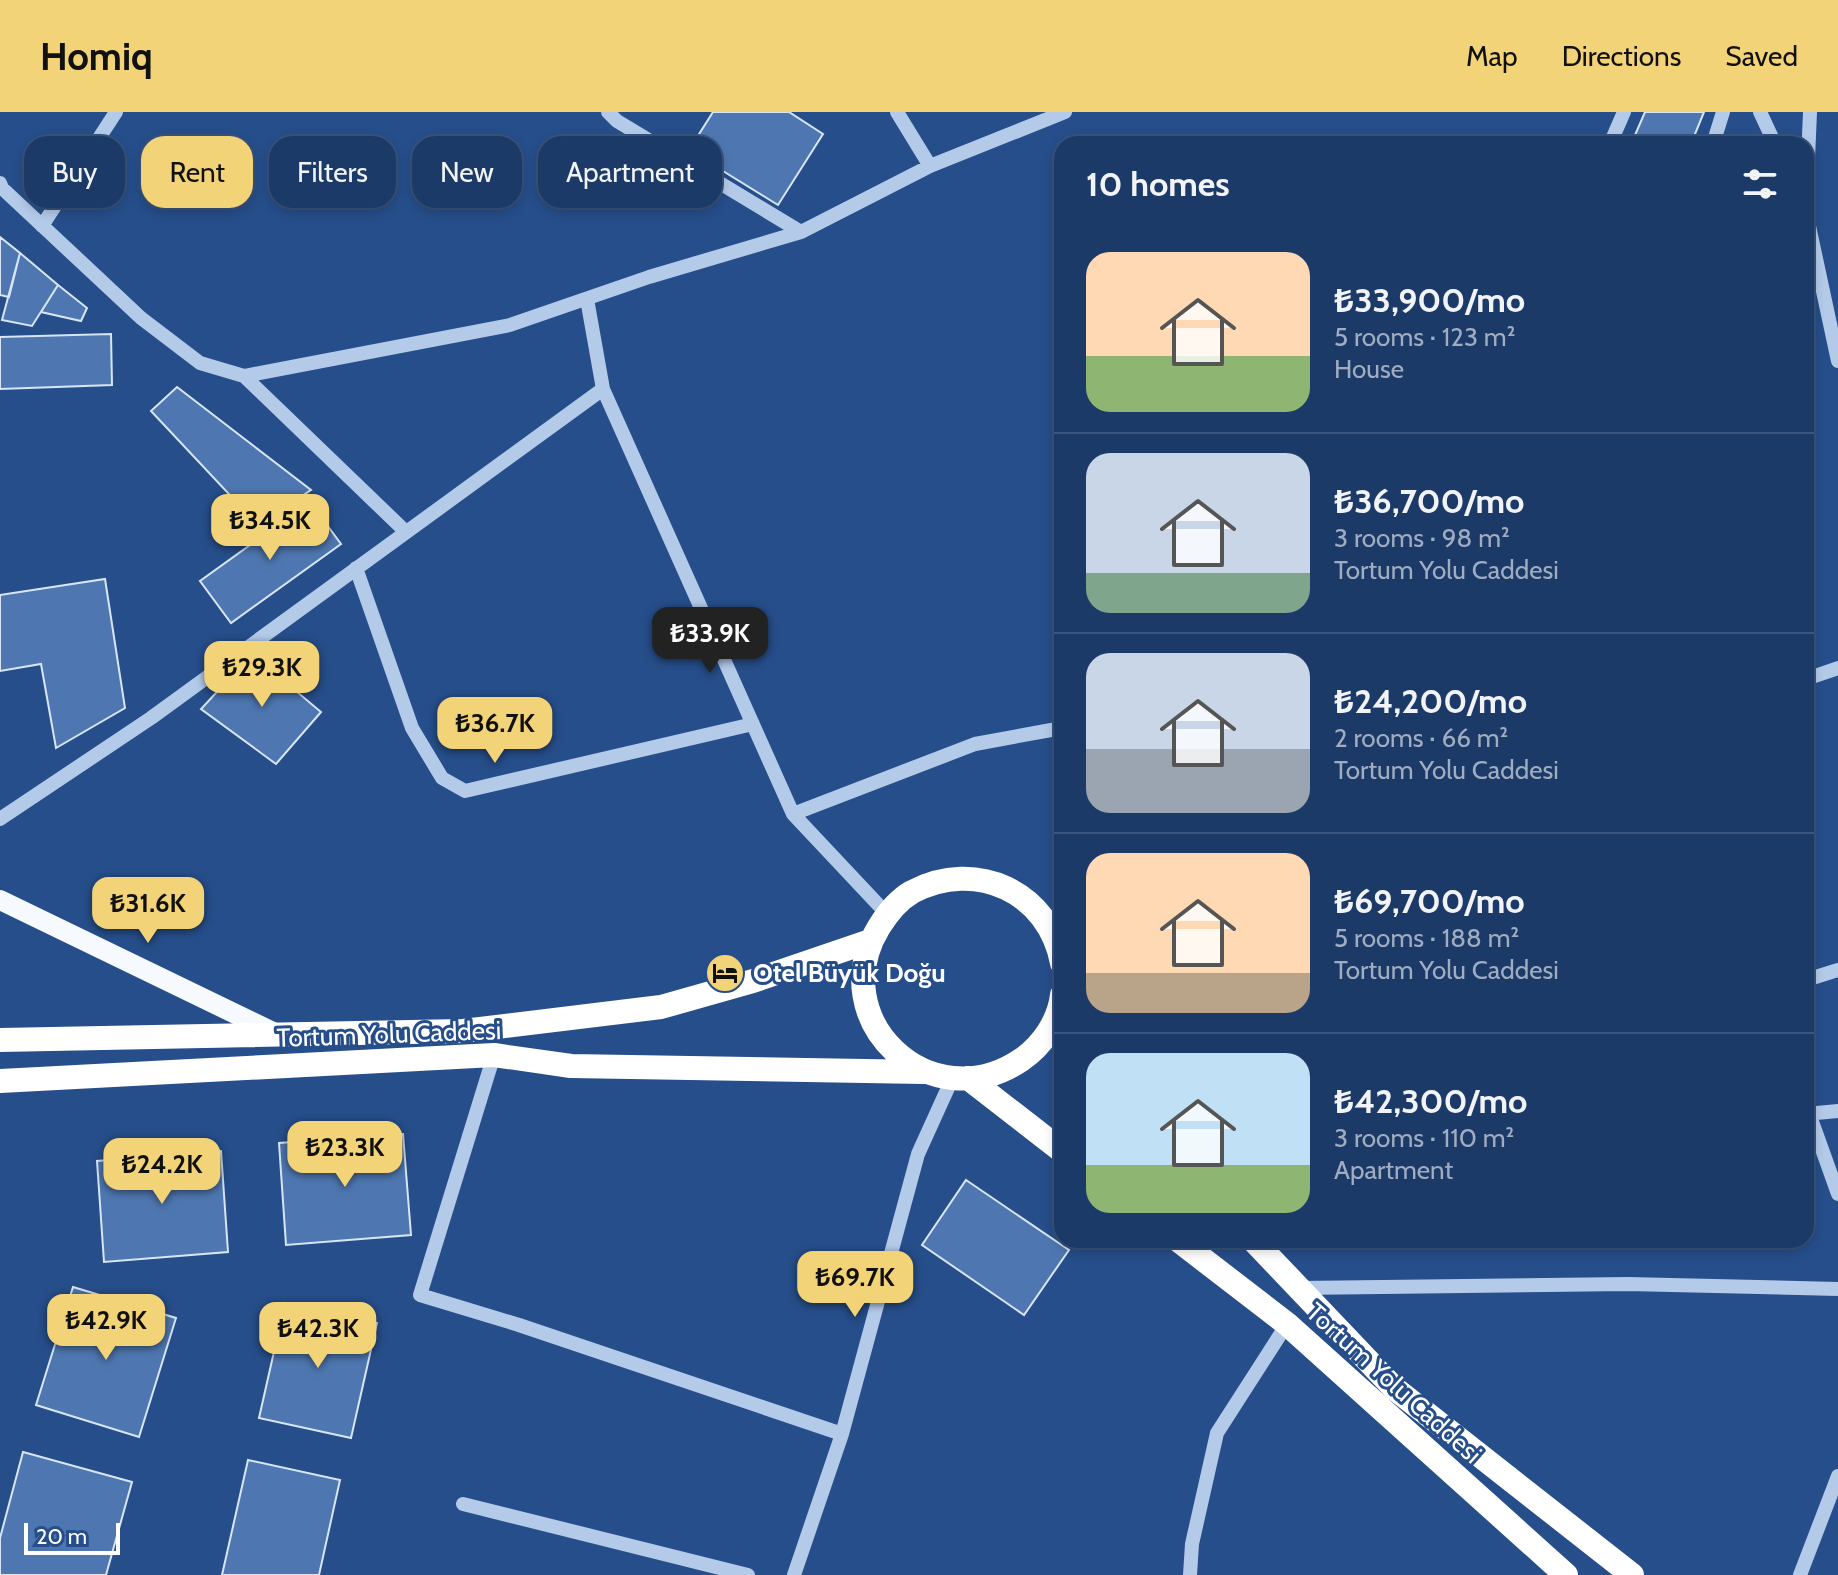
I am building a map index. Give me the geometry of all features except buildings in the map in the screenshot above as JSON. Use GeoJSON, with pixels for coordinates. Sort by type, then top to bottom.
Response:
{"type":"FeatureCollection","features":[{"type":"Feature","properties":{"kind":"highway","name":"Tortum Yolu Caddesi"},"geometry":{"type":"LineString","coordinates":[[924,1072],[897,1056],[877,1031],[865,1002],[863,971],[870,941],[887,914],[910,893],[940,881],[971,878],[1001,885],[1026,899],[1046,920],[1054,936]]}},
{"type":"Feature","properties":{"kind":"highway","name":"Tortum Yolu Caddesi"},"geometry":{"type":"LineString","coordinates":[[0,1040],[463,1031],[661,1007],[753,981],[870,941]]}},
{"type":"Feature","properties":{"kind":"highway","name":"Tortum Yolu Caddesi"},"geometry":{"type":"LineString","coordinates":[[0,1081],[494,1055],[571,1066],[924,1072],[960,1079],[981,1078],[1008,1069],[1032,1052],[1050,1030],[1054,1018]]}},
{"type":"Feature","properties":{"kind":"highway","name":"Tortum Yolu Caddesi"},"geometry":{"type":"LineString","coordinates":[[960,1079],[1054,1145]]}},
{"type":"Feature","properties":{"kind":"highway","name":"Tortum Yolu Caddesi"},"geometry":{"type":"LineString","coordinates":[[1188,1248],[1287,1324],[1566,1575]]}},
{"type":"Feature","properties":{"kind":"highway","name":"Tortum Yolu Caddesi"},"geometry":{"type":"LineString","coordinates":[[1261,1248],[1394,1388],[1632,1575]]}},
{"type":"Feature","properties":{"kind":"main road"},"geometry":{"type":"LineString","coordinates":[[0,900],[275,1033]]}},
{"type":"Feature","properties":{"kind":"street"},"geometry":{"type":"LineString","coordinates":[[42,226],[116,112]]}},
{"type":"Feature","properties":{"kind":"street"},"geometry":{"type":"LineString","coordinates":[[897,112],[930,166]]}},
{"type":"Feature","properties":{"kind":"street"},"geometry":{"type":"LineString","coordinates":[[1,186],[141,318],[200,363],[244,376],[510,325],[801,232],[930,166],[1065,112]]}},
{"type":"Feature","properties":{"kind":"street"},"geometry":{"type":"LineString","coordinates":[[1614,136],[1624,112]]}},
{"type":"Feature","properties":{"kind":"street"},"geometry":{"type":"LineString","coordinates":[[1716,136],[1723,112]]}},
{"type":"Feature","properties":{"kind":"street"},"geometry":{"type":"LineString","coordinates":[[1760,112],[1771,136]]}},
{"type":"Feature","properties":{"kind":"street"},"geometry":{"type":"LineString","coordinates":[[1809,136],[1810,112]]}},
{"type":"Feature","properties":{"kind":"street"},"geometry":{"type":"LineString","coordinates":[[616,115],[801,232]]}},
{"type":"Feature","properties":{"kind":"street"},"geometry":{"type":"LineString","coordinates":[[1814,247],[1838,361]]}},
{"type":"Feature","properties":{"kind":"street"},"geometry":{"type":"LineString","coordinates":[[587,299],[603,389],[793,814],[887,914]]}},
{"type":"Feature","properties":{"kind":"street"},"geometry":{"type":"LineString","coordinates":[[244,376],[406,532]]}},
{"type":"Feature","properties":{"kind":"street"},"geometry":{"type":"LineString","coordinates":[[0,819],[151,718],[603,389]]}},
{"type":"Feature","properties":{"kind":"street"},"geometry":{"type":"LineString","coordinates":[[356,568],[412,728],[442,778],[465,791],[753,724]]}},
{"type":"Feature","properties":{"kind":"street"},"geometry":{"type":"LineString","coordinates":[[1814,676],[1838,668]]}},
{"type":"Feature","properties":{"kind":"street"},"geometry":{"type":"LineString","coordinates":[[793,814],[975,744],[1054,729]]}},
{"type":"Feature","properties":{"kind":"street"},"geometry":{"type":"LineString","coordinates":[[1814,978],[1838,970]]}},
{"type":"Feature","properties":{"kind":"street"},"geometry":{"type":"LineString","coordinates":[[494,1055],[420,1295],[519,1325],[842,1434]]}},
{"type":"Feature","properties":{"kind":"street"},"geometry":{"type":"LineString","coordinates":[[794,1575],[842,1434],[918,1154],[960,1079]]}},
{"type":"Feature","properties":{"kind":"street"},"geometry":{"type":"LineString","coordinates":[[1814,1113],[1838,1111]]}},
{"type":"Feature","properties":{"kind":"street"},"geometry":{"type":"LineString","coordinates":[[1814,1132],[1838,1194]]}},
{"type":"Feature","properties":{"kind":"street"},"geometry":{"type":"LineString","coordinates":[[1299,1288],[1628,1284],[1838,1289]]}},
{"type":"Feature","properties":{"kind":"street"},"geometry":{"type":"LineString","coordinates":[[1190,1575],[1192,1544],[1217,1433],[1287,1324]]}},
{"type":"Feature","properties":{"kind":"street"},"geometry":{"type":"LineString","coordinates":[[1800,1575],[1838,1476]]}},
{"type":"Feature","properties":{"kind":"street"},"geometry":{"type":"LineString","coordinates":[[463,1504],[748,1575]]}},
{"type":"Feature","properties":{"kind":"place","name":"Otel Büyük Doğu"},"geometry":{"type":"Point","coordinates":[725,973]}}]}
